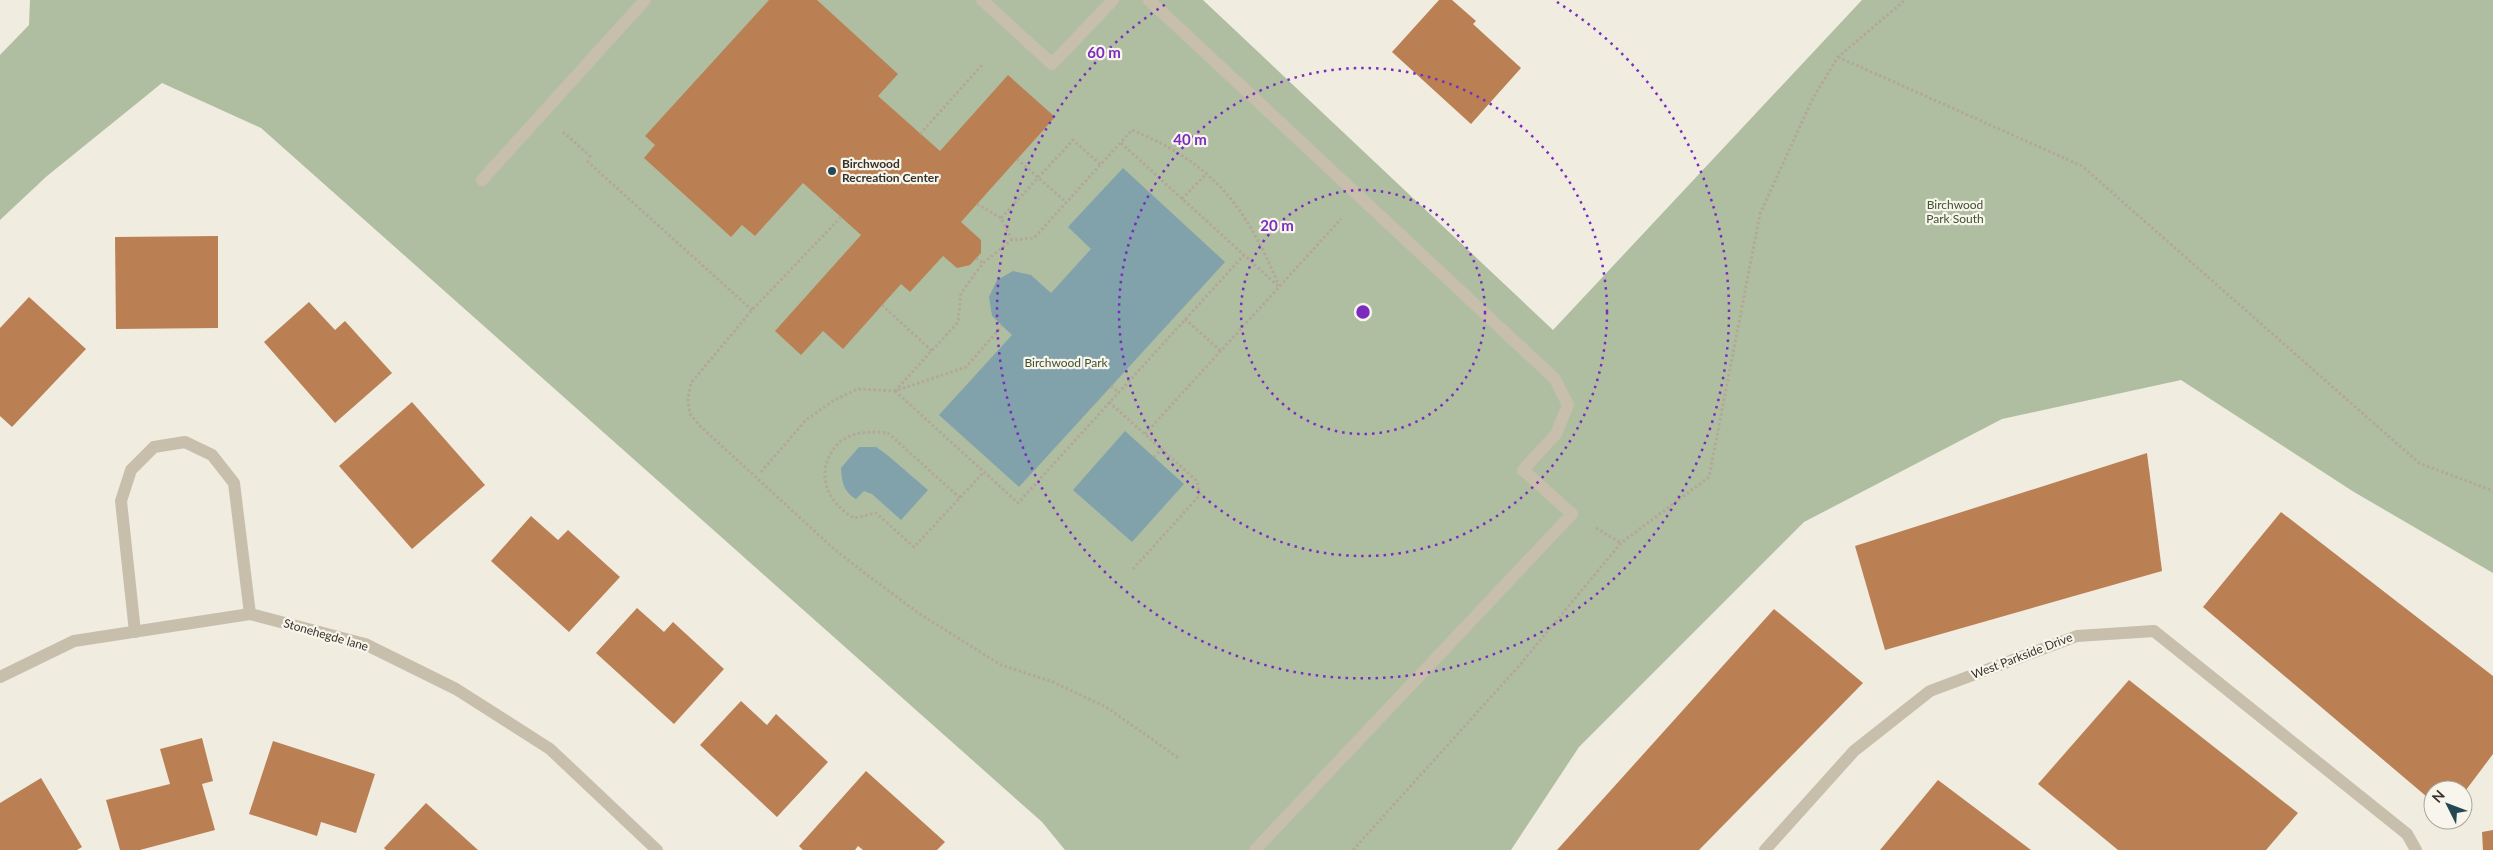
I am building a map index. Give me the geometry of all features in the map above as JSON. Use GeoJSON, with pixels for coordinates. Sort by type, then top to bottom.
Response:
{"type":"FeatureCollection","features":[{"type":"Feature","properties":{"kind":"street"},"geometry":{"type":"LineString","coordinates":[[482,180],[645,0]]}},
{"type":"Feature","properties":{"kind":"street"},"geometry":{"type":"LineString","coordinates":[[982,0],[1052,64],[1112,0]]}},
{"type":"Feature","properties":{"kind":"street"},"geometry":{"type":"LineString","coordinates":[[1149,0],[1555,379],[1568,405],[1556,434],[1523,470],[1572,514],[1255,850]]}},
{"type":"Feature","properties":{"kind":"street"},"geometry":{"type":"LineString","coordinates":[[135,632],[121,501],[130,470],[154,447],[185,442],[212,455],[234,483],[250,614]]}},
{"type":"Feature","properties":{"kind":"street","name":"Stonehegde lane"},"geometry":{"type":"LineString","coordinates":[[0,677],[74,641],[250,614],[365,644],[456,689],[550,749],[657,850]]}},
{"type":"Feature","properties":{"kind":"street","name":"West Parkside Drive"},"geometry":{"type":"LineString","coordinates":[[1766,850],[1854,751],[1930,691],[2076,636],[2154,631],[2407,834],[2416,850]]}},
{"type":"Feature","properties":{"kind":"path"},"geometry":{"type":"LineString","coordinates":[[1353,850],[1518,667],[1621,543],[1709,477],[1760,214],[1813,98],[1838,57],[1904,0]]}},
{"type":"Feature","properties":{"kind":"path"},"geometry":{"type":"LineString","coordinates":[[1838,57],[2082,166],[2419,463],[2493,491]]}},
{"type":"Feature","properties":{"kind":"path"},"geometry":{"type":"LineString","coordinates":[[920,134],[984,64]]}},
{"type":"Feature","properties":{"kind":"path"},"geometry":{"type":"LineString","coordinates":[[542,113],[591,157]]}},
{"type":"Feature","properties":{"kind":"path"},"geometry":{"type":"LineString","coordinates":[[895,391],[958,322],[961,294],[983,262],[1012,240],[1034,238],[1132,130],[1166,144],[1207,173],[1221,186],[1244,215],[1263,248],[1279,286]]}},
{"type":"Feature","properties":{"kind":"path"},"geometry":{"type":"LineString","coordinates":[[1001,218],[1073,140],[1101,165]]}},
{"type":"Feature","properties":{"kind":"path"},"geometry":{"type":"LineString","coordinates":[[1120,143],[1279,286]]}},
{"type":"Feature","properties":{"kind":"path"},"geometry":{"type":"LineString","coordinates":[[1017,159],[1066,202]]}},
{"type":"Feature","properties":{"kind":"path"},"geometry":{"type":"LineString","coordinates":[[587,161],[752,310]]}},
{"type":"Feature","properties":{"kind":"path"},"geometry":{"type":"LineString","coordinates":[[1182,199],[1207,173]]}},
{"type":"Feature","properties":{"kind":"path"},"geometry":{"type":"LineString","coordinates":[[978,204],[1001,218],[1012,240]]}},
{"type":"Feature","properties":{"kind":"path"},"geometry":{"type":"LineString","coordinates":[[1146,434],[1345,215]]}},
{"type":"Feature","properties":{"kind":"path"},"geometry":{"type":"LineString","coordinates":[[841,217],[752,310],[691,383],[688,399],[690,414],[699,425],[833,548],[920,614],[1001,665],[1053,682],[1106,707],[1180,759]]}},
{"type":"Feature","properties":{"kind":"path"},"geometry":{"type":"LineString","coordinates":[[895,391],[1018,503],[1244,255]]}},
{"type":"Feature","properties":{"kind":"path"},"geometry":{"type":"LineString","coordinates":[[976,258],[983,262]]}},
{"type":"Feature","properties":{"kind":"path"},"geometry":{"type":"LineString","coordinates":[[882,305],[932,351]]}},
{"type":"Feature","properties":{"kind":"path"},"geometry":{"type":"LineString","coordinates":[[1185,319],[1221,350]]}},
{"type":"Feature","properties":{"kind":"path"},"geometry":{"type":"LineString","coordinates":[[761,472],[806,420],[832,401],[857,389],[895,391],[966,367],[1002,326]]}},
{"type":"Feature","properties":{"kind":"path"},"geometry":{"type":"LineString","coordinates":[[1111,386],[1119,393]]}},
{"type":"Feature","properties":{"kind":"path"},"geometry":{"type":"LineString","coordinates":[[1109,402],[1197,481],[1200,495],[1132,570]]}},
{"type":"Feature","properties":{"kind":"path"},"geometry":{"type":"LineString","coordinates":[[960,498],[888,433],[872,431],[853,435],[837,445],[826,467],[826,487],[838,509],[854,518],[876,513],[914,547],[960,498],[984,472]]}},
{"type":"Feature","properties":{"kind":"path"},"geometry":{"type":"LineString","coordinates":[[1154,457],[1162,449]]}},
{"type":"Feature","properties":{"kind":"green space","name":"Birchwood Park"},"geometry":{"type":"Polygon","coordinates":[[[30,0],[1203,0],[1553,330],[1862,0],[2493,0],[2493,573],[2354,492],[2181,380],[2002,419],[1804,522],[1579,747],[1511,850],[1065,850],[1042,822],[261,128],[162,83],[47,176],[0,220],[0,55],[29,25],[30,0]]]}},
{"type":"Feature","properties":{"kind":"water"},"geometry":{"type":"Polygon","coordinates":[[[1123,168],[1225,262],[1019,487],[939,415],[1012,335],[992,316],[989,297],[997,280],[1013,271],[1031,275],[1051,293],[1091,249],[1068,227],[1123,168]]]}},
{"type":"Feature","properties":{"kind":"water"},"geometry":{"type":"Polygon","coordinates":[[[1125,431],[1184,484],[1132,542],[1073,490],[1125,431]]]}},
{"type":"Feature","properties":{"kind":"water"},"geometry":{"type":"Polygon","coordinates":[[[859,447],[876,447],[928,490],[901,520],[872,494],[864,491],[856,499],[848,493],[843,482],[841,468],[859,447]]]}},
{"type":"Feature","properties":{"kind":"building","name":"Birchwood Recreation Center"},"geometry":{"type":"Polygon","coordinates":[[[769,0],[817,0],[898,74],[878,96],[940,151],[1008,75],[1055,117],[961,222],[981,240],[981,253],[970,265],[957,268],[943,256],[910,292],[901,284],[843,349],[823,331],[801,355],[775,331],[861,235],[803,183],[755,236],[742,225],[731,237],[644,158],[655,145],[645,136],[769,0]]]}},
{"type":"Feature","properties":{"kind":"building"},"geometry":{"type":"Polygon","coordinates":[[[1439,0],[1452,0],[1476,21],[1473,24],[1521,68],[1471,124],[1392,52],[1439,0]]]}},
{"type":"Feature","properties":{"kind":"building"},"geometry":{"type":"Polygon","coordinates":[[[218,236],[218,328],[116,329],[115,237],[218,236]]]}},
{"type":"Feature","properties":{"kind":"building"},"geometry":{"type":"Polygon","coordinates":[[[29,297],[86,349],[12,427],[0,416],[0,328],[29,297]]]}},
{"type":"Feature","properties":{"kind":"building"},"geometry":{"type":"Polygon","coordinates":[[[309,302],[335,330],[345,321],[392,373],[335,423],[264,342],[309,302]]]}},
{"type":"Feature","properties":{"kind":"building"},"geometry":{"type":"Polygon","coordinates":[[[412,402],[485,485],[412,549],[339,466],[412,402]]]}},
{"type":"Feature","properties":{"kind":"building"},"geometry":{"type":"Polygon","coordinates":[[[2147,453],[2162,571],[1885,650],[1855,546],[2147,453]]]}},
{"type":"Feature","properties":{"kind":"building"},"geometry":{"type":"Polygon","coordinates":[[[2281,512],[2493,676],[2493,754],[2473,781],[2423,780],[2423,794],[2203,607],[2281,512]]]}},
{"type":"Feature","properties":{"kind":"building"},"geometry":{"type":"Polygon","coordinates":[[[531,516],[558,540],[568,530],[620,577],[569,632],[491,561],[531,516]]]}},
{"type":"Feature","properties":{"kind":"building"},"geometry":{"type":"Polygon","coordinates":[[[637,608],[664,632],[673,622],[724,669],[674,724],[596,653],[637,608]]]}},
{"type":"Feature","properties":{"kind":"building"},"geometry":{"type":"Polygon","coordinates":[[[1774,609],[1863,683],[1699,850],[1557,850],[1774,609]]]}},
{"type":"Feature","properties":{"kind":"building"},"geometry":{"type":"Polygon","coordinates":[[[2129,680],[2298,813],[2266,850],[2118,850],[2038,784],[2129,680]]]}},
{"type":"Feature","properties":{"kind":"building"},"geometry":{"type":"Polygon","coordinates":[[[741,701],[767,725],[776,714],[828,762],[777,817],[700,745],[741,701]]]}},
{"type":"Feature","properties":{"kind":"building"},"geometry":{"type":"Polygon","coordinates":[[[202,738],[213,781],[202,784],[215,830],[140,850],[120,850],[106,800],[170,784],[160,749],[202,738]]]}},
{"type":"Feature","properties":{"kind":"building"},"geometry":{"type":"Polygon","coordinates":[[[273,741],[375,774],[356,833],[321,822],[317,836],[249,814],[273,741]]]}},
{"type":"Feature","properties":{"kind":"building"},"geometry":{"type":"Polygon","coordinates":[[[866,771],[945,842],[937,850],[863,850],[858,846],[855,850],[803,850],[799,846],[866,771]]]}},
{"type":"Feature","properties":{"kind":"building"},"geometry":{"type":"Polygon","coordinates":[[[41,778],[82,847],[77,850],[0,850],[0,803],[41,778]]]}},
{"type":"Feature","properties":{"kind":"building"},"geometry":{"type":"Polygon","coordinates":[[[1938,780],[2031,850],[1880,850],[1938,780]]]}},
{"type":"Feature","properties":{"kind":"building"},"geometry":{"type":"Polygon","coordinates":[[[426,803],[478,850],[386,850],[384,848],[426,803]]]}},
{"type":"Feature","properties":{"kind":"building"},"geometry":{"type":"Polygon","coordinates":[[[2493,830],[2493,850],[2483,850],[2482,832],[2493,830]]]}},
{"type":"Feature","properties":{"kind":"place","name":"Birchwood Recreation Center"},"geometry":{"type":"Point","coordinates":[832,171]}},
{"type":"Feature","properties":{"kind":"park label","name":"Birchwood Park South"},"geometry":{"type":"Point","coordinates":[1955,212]}}]}
